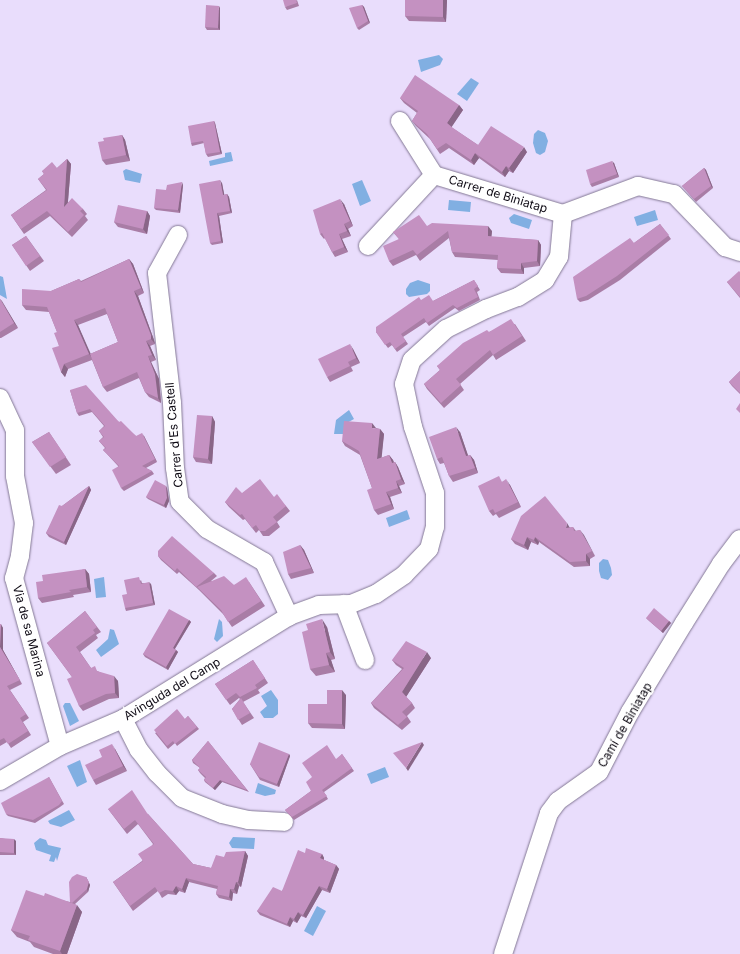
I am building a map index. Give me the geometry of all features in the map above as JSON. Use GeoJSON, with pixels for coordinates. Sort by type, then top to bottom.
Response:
{"type":"FeatureCollection","features":[{"type":"Feature","properties":{"kind":"street","name":"Carrer de Biniatap"},"geometry":{"type":"LineString","coordinates":[[400,121],[434,175],[563,214]]}},
{"type":"Feature","properties":{"kind":"street","name":"Carrer de Biniatap"},"geometry":{"type":"LineString","coordinates":[[368,246],[434,175]]}},
{"type":"Feature","properties":{"kind":"street"},"geometry":{"type":"LineString","coordinates":[[563,214],[638,186],[674,194],[725,247],[740,252]]}},
{"type":"Feature","properties":{"kind":"street","name":"Avinguda del Camp"},"geometry":{"type":"LineString","coordinates":[[0,780],[60,746],[122,719],[289,616],[319,605],[344,604],[369,597],[404,575],[429,549],[435,527],[434,493],[413,427],[404,384],[412,360],[446,329],[486,308],[518,297],[545,280],[559,257],[563,214]]}},
{"type":"Feature","properties":{"kind":"street","name":"Carrer d'Es Castell"},"geometry":{"type":"LineString","coordinates":[[178,235],[157,273],[172,403],[175,468],[180,502],[207,529],[264,562],[289,616]]}},
{"type":"Feature","properties":{"kind":"street","name":"Via de sa Marina"},"geometry":{"type":"LineString","coordinates":[[0,398],[15,430],[15,476],[24,523],[20,556],[14,578],[60,746]]}},
{"type":"Feature","properties":{"kind":"street","name":"Camí de Biniatap"},"geometry":{"type":"LineString","coordinates":[[503,954],[548,813],[558,801],[599,772],[630,712],[721,564],[740,539]]}},
{"type":"Feature","properties":{"kind":"street"},"geometry":{"type":"LineString","coordinates":[[344,604],[365,660]]}},
{"type":"Feature","properties":{"kind":"street"},"geometry":{"type":"LineString","coordinates":[[122,719],[139,750],[157,773],[182,798],[222,814],[248,820],[284,822]]}},
{"type":"Feature","properties":{"kind":"water"},"geometry":{"type":"Polygon","coordinates":[[[439,55],[443,59],[440,65],[421,72],[418,60],[439,55]]]}},
{"type":"Feature","properties":{"kind":"water"},"geometry":{"type":"Polygon","coordinates":[[[471,78],[479,83],[467,101],[457,94],[471,78]]]}},
{"type":"Feature","properties":{"kind":"water"},"geometry":{"type":"Polygon","coordinates":[[[538,130],[545,133],[548,141],[545,152],[540,155],[536,153],[533,143],[534,134],[538,130]]]}},
{"type":"Feature","properties":{"kind":"water"},"geometry":{"type":"Polygon","coordinates":[[[231,152],[233,161],[210,166],[209,161],[225,157],[225,153],[231,152]]]}},
{"type":"Feature","properties":{"kind":"water"},"geometry":{"type":"Polygon","coordinates":[[[126,169],[142,174],[140,183],[125,180],[123,171],[126,169]]]}},
{"type":"Feature","properties":{"kind":"water"},"geometry":{"type":"Polygon","coordinates":[[[362,180],[371,201],[360,206],[352,184],[362,180]]]}},
{"type":"Feature","properties":{"kind":"water"},"geometry":{"type":"Polygon","coordinates":[[[449,200],[471,202],[470,212],[448,210],[449,200]]]}},
{"type":"Feature","properties":{"kind":"water"},"geometry":{"type":"Polygon","coordinates":[[[655,210],[658,220],[637,226],[634,217],[655,210]]]}},
{"type":"Feature","properties":{"kind":"water"},"geometry":{"type":"Polygon","coordinates":[[[514,214],[532,220],[529,229],[511,223],[509,218],[514,214]]]}},
{"type":"Feature","properties":{"kind":"water"},"geometry":{"type":"Polygon","coordinates":[[[0,276],[3,277],[7,299],[0,295],[0,276]]]}},
{"type":"Feature","properties":{"kind":"water"},"geometry":{"type":"Polygon","coordinates":[[[418,280],[430,284],[430,291],[427,294],[409,297],[406,294],[406,289],[410,283],[418,280]]]}},
{"type":"Feature","properties":{"kind":"water"},"geometry":{"type":"Polygon","coordinates":[[[349,410],[354,419],[345,424],[344,434],[334,434],[336,420],[349,410]]]}},
{"type":"Feature","properties":{"kind":"water"},"geometry":{"type":"Polygon","coordinates":[[[407,510],[410,519],[389,527],[386,518],[407,510]]]}},
{"type":"Feature","properties":{"kind":"water"},"geometry":{"type":"Polygon","coordinates":[[[603,559],[608,560],[611,568],[612,575],[608,580],[601,578],[599,571],[599,563],[603,559]]]}},
{"type":"Feature","properties":{"kind":"water"},"geometry":{"type":"Polygon","coordinates":[[[104,577],[106,597],[96,598],[94,579],[104,577]]]}},
{"type":"Feature","properties":{"kind":"water"},"geometry":{"type":"Polygon","coordinates":[[[219,619],[222,622],[223,636],[217,642],[214,639],[219,619]]]}},
{"type":"Feature","properties":{"kind":"water"},"geometry":{"type":"Polygon","coordinates":[[[110,629],[114,630],[119,644],[101,657],[96,650],[108,639],[110,629]]]}},
{"type":"Feature","properties":{"kind":"water"},"geometry":{"type":"Polygon","coordinates":[[[271,690],[278,700],[278,714],[273,718],[264,718],[260,712],[267,706],[261,696],[271,690]]]}},
{"type":"Feature","properties":{"kind":"water"},"geometry":{"type":"Polygon","coordinates":[[[65,703],[70,703],[79,721],[70,726],[63,706],[65,703]]]}},
{"type":"Feature","properties":{"kind":"water"},"geometry":{"type":"Polygon","coordinates":[[[80,760],[87,782],[77,787],[67,766],[80,760]]]}},
{"type":"Feature","properties":{"kind":"water"},"geometry":{"type":"Polygon","coordinates":[[[385,767],[389,777],[371,784],[367,774],[385,767]]]}},
{"type":"Feature","properties":{"kind":"water"},"geometry":{"type":"Polygon","coordinates":[[[258,783],[276,790],[275,794],[265,796],[255,793],[258,783]]]}},
{"type":"Feature","properties":{"kind":"water"},"geometry":{"type":"Polygon","coordinates":[[[69,810],[75,820],[61,827],[50,824],[48,821],[69,810]]]}},
{"type":"Feature","properties":{"kind":"water"},"geometry":{"type":"Polygon","coordinates":[[[233,837],[255,838],[254,849],[232,848],[229,843],[233,837]]]}},
{"type":"Feature","properties":{"kind":"water"},"geometry":{"type":"Polygon","coordinates":[[[40,838],[46,840],[48,845],[61,848],[57,861],[56,857],[54,862],[49,861],[51,855],[36,850],[34,843],[40,838]]]}},
{"type":"Feature","properties":{"kind":"water"},"geometry":{"type":"Polygon","coordinates":[[[317,906],[326,911],[313,936],[304,931],[317,906]]]}},
{"type":"Feature","properties":{"kind":"building"},"geometry":{"type":"Polygon","coordinates":[[[283,0],[296,0],[297,3],[285,7],[283,0]]]}},
{"type":"Feature","properties":{"kind":"building"},"geometry":{"type":"Polygon","coordinates":[[[405,0],[443,0],[443,17],[405,16],[405,0]]]}},
{"type":"Feature","properties":{"kind":"building"},"geometry":{"type":"Polygon","coordinates":[[[206,5],[219,6],[218,28],[205,27],[206,5]]]}},
{"type":"Feature","properties":{"kind":"building"},"geometry":{"type":"Polygon","coordinates":[[[362,5],[368,21],[357,28],[349,8],[362,5]]]}},
{"type":"Feature","properties":{"kind":"building"},"geometry":{"type":"Polygon","coordinates":[[[415,75],[459,105],[447,123],[478,145],[491,126],[524,147],[509,168],[506,166],[502,172],[475,153],[471,160],[446,143],[437,149],[427,134],[412,121],[418,111],[400,98],[415,75]]]}},
{"type":"Feature","properties":{"kind":"building"},"geometry":{"type":"Polygon","coordinates":[[[214,121],[220,152],[206,154],[203,141],[191,143],[188,126],[214,121]]]}},
{"type":"Feature","properties":{"kind":"building"},"geometry":{"type":"Polygon","coordinates":[[[122,135],[126,155],[102,160],[98,142],[104,141],[103,138],[122,135]]]}},
{"type":"Feature","properties":{"kind":"building"},"geometry":{"type":"Polygon","coordinates":[[[67,159],[64,207],[72,198],[83,209],[80,211],[84,215],[68,232],[47,211],[21,229],[11,215],[47,190],[38,179],[44,174],[42,171],[52,162],[57,168],[67,159]]]}},
{"type":"Feature","properties":{"kind":"building"},"geometry":{"type":"Polygon","coordinates":[[[612,161],[617,174],[590,184],[586,170],[612,161]]]}},
{"type":"Feature","properties":{"kind":"building"},"geometry":{"type":"Polygon","coordinates":[[[704,168],[711,186],[694,199],[682,186],[704,168]]]}},
{"type":"Feature","properties":{"kind":"building"},"geometry":{"type":"Polygon","coordinates":[[[220,180],[223,195],[227,194],[230,211],[217,213],[221,241],[210,243],[199,184],[220,180]]]}},
{"type":"Feature","properties":{"kind":"building"},"geometry":{"type":"Polygon","coordinates":[[[182,182],[178,210],[154,208],[156,189],[166,190],[167,185],[182,182]]]}},
{"type":"Feature","properties":{"kind":"building"},"geometry":{"type":"Polygon","coordinates":[[[340,199],[350,221],[344,224],[347,231],[339,234],[344,247],[332,252],[322,233],[320,234],[313,210],[340,199]]]}},
{"type":"Feature","properties":{"kind":"building"},"geometry":{"type":"Polygon","coordinates":[[[118,205],[147,211],[143,229],[114,222],[118,205]]]}},
{"type":"Feature","properties":{"kind":"building"},"geometry":{"type":"Polygon","coordinates":[[[419,215],[427,226],[432,223],[488,226],[488,236],[538,240],[537,261],[521,263],[521,269],[497,268],[498,255],[452,252],[448,231],[417,255],[413,250],[389,261],[383,246],[399,239],[393,232],[419,215]]]}},
{"type":"Feature","properties":{"kind":"building"},"geometry":{"type":"Polygon","coordinates":[[[660,224],[669,235],[617,276],[586,296],[577,299],[573,277],[630,238],[634,243],[660,224]]]}},
{"type":"Feature","properties":{"kind":"building"},"geometry":{"type":"Polygon","coordinates":[[[26,236],[40,256],[26,266],[12,245],[26,236]]]}},
{"type":"Feature","properties":{"kind":"building"},"geometry":{"type":"Polygon","coordinates":[[[129,259],[141,288],[134,291],[151,335],[151,339],[146,341],[152,355],[148,356],[155,374],[158,398],[145,392],[137,372],[103,387],[90,354],[118,342],[105,308],[74,320],[89,354],[64,364],[61,372],[52,348],[59,346],[54,333],[57,332],[47,307],[22,305],[22,289],[51,291],[79,279],[81,282],[129,259]]]}},
{"type":"Feature","properties":{"kind":"building"},"geometry":{"type":"Polygon","coordinates":[[[739,271],[740,272],[740,297],[727,282],[739,271]]]}},
{"type":"Feature","properties":{"kind":"building"},"geometry":{"type":"Polygon","coordinates":[[[474,280],[478,286],[474,289],[478,297],[457,308],[453,305],[427,323],[424,318],[401,334],[406,341],[395,349],[390,342],[385,345],[376,332],[376,327],[419,297],[421,300],[429,295],[433,301],[474,280]]]}},
{"type":"Feature","properties":{"kind":"building"},"geometry":{"type":"Polygon","coordinates":[[[0,299],[14,323],[0,332],[0,299]]]}},
{"type":"Feature","properties":{"kind":"building"},"geometry":{"type":"Polygon","coordinates":[[[511,319],[522,336],[493,355],[490,350],[456,379],[461,385],[441,403],[424,384],[440,370],[437,366],[463,343],[487,330],[489,332],[511,319]]]}},
{"type":"Feature","properties":{"kind":"building"},"geometry":{"type":"Polygon","coordinates":[[[350,344],[356,358],[348,362],[350,366],[327,377],[318,359],[350,344]]]}},
{"type":"Feature","properties":{"kind":"building"},"geometry":{"type":"Polygon","coordinates":[[[740,371],[740,393],[729,382],[740,371]]]}},
{"type":"Feature","properties":{"kind":"building"},"geometry":{"type":"Polygon","coordinates":[[[86,385],[119,422],[121,421],[136,436],[142,433],[155,459],[142,466],[152,471],[121,488],[112,470],[119,466],[103,450],[106,448],[99,441],[104,437],[99,431],[105,426],[90,409],[77,413],[70,390],[86,385]]]}},
{"type":"Feature","properties":{"kind":"building"},"geometry":{"type":"Polygon","coordinates":[[[740,403],[740,413],[736,409],[740,403]]]}},
{"type":"Feature","properties":{"kind":"building"},"geometry":{"type":"Polygon","coordinates":[[[197,415],[212,416],[208,459],[193,457],[197,415]]]}},
{"type":"Feature","properties":{"kind":"building"},"geometry":{"type":"Polygon","coordinates":[[[344,421],[372,423],[372,428],[380,429],[377,459],[389,455],[392,463],[395,462],[401,479],[396,481],[398,488],[386,492],[391,504],[374,510],[367,490],[372,488],[359,451],[342,441],[344,421]]]}},
{"type":"Feature","properties":{"kind":"building"},"geometry":{"type":"Polygon","coordinates":[[[456,427],[466,456],[470,455],[475,468],[449,476],[442,457],[437,459],[429,437],[456,427]]]}},
{"type":"Feature","properties":{"kind":"building"},"geometry":{"type":"Polygon","coordinates":[[[49,432],[66,457],[50,467],[32,442],[49,432]]]}},
{"type":"Feature","properties":{"kind":"building"},"geometry":{"type":"Polygon","coordinates":[[[499,476],[502,482],[506,479],[518,502],[495,513],[493,509],[489,511],[478,486],[499,476]]]}},
{"type":"Feature","properties":{"kind":"building"},"geometry":{"type":"Polygon","coordinates":[[[260,479],[274,497],[277,494],[286,506],[273,517],[277,522],[265,531],[260,531],[256,525],[252,528],[242,514],[240,515],[225,502],[236,487],[242,493],[260,479]]]}},
{"type":"Feature","properties":{"kind":"building"},"geometry":{"type":"Polygon","coordinates":[[[155,480],[166,486],[167,498],[164,505],[146,497],[155,480]]]}},
{"type":"Feature","properties":{"kind":"building"},"geometry":{"type":"Polygon","coordinates":[[[89,486],[64,542],[46,533],[59,505],[62,506],[89,486]]]}},
{"type":"Feature","properties":{"kind":"building"},"geometry":{"type":"Polygon","coordinates":[[[545,496],[567,523],[566,528],[573,527],[574,531],[580,530],[592,551],[586,554],[586,561],[570,562],[535,537],[534,540],[527,537],[524,545],[511,539],[521,516],[545,496]]]}},
{"type":"Feature","properties":{"kind":"building"},"geometry":{"type":"Polygon","coordinates":[[[172,536],[214,573],[196,587],[177,568],[175,571],[158,556],[158,551],[172,536]]]}},
{"type":"Feature","properties":{"kind":"building"},"geometry":{"type":"Polygon","coordinates":[[[300,545],[311,568],[288,574],[283,552],[300,545]]]}},
{"type":"Feature","properties":{"kind":"building"},"geometry":{"type":"Polygon","coordinates":[[[85,569],[87,587],[69,590],[71,592],[38,598],[36,582],[43,581],[42,575],[85,569]]]}},
{"type":"Feature","properties":{"kind":"building"},"geometry":{"type":"Polygon","coordinates":[[[224,576],[234,585],[246,577],[261,601],[228,622],[221,610],[197,587],[224,576]]]}},
{"type":"Feature","properties":{"kind":"building"},"geometry":{"type":"Polygon","coordinates":[[[139,577],[141,584],[149,582],[153,603],[125,608],[122,595],[127,594],[124,580],[139,577]]]}},
{"type":"Feature","properties":{"kind":"building"},"geometry":{"type":"Polygon","coordinates":[[[654,608],[669,621],[661,631],[646,618],[654,608]]]}},
{"type":"Feature","properties":{"kind":"building"},"geometry":{"type":"Polygon","coordinates":[[[169,609],[189,620],[173,648],[176,650],[166,667],[143,654],[169,609]]]}},
{"type":"Feature","properties":{"kind":"building"},"geometry":{"type":"Polygon","coordinates":[[[85,611],[97,627],[93,630],[95,633],[76,647],[91,668],[95,666],[97,671],[114,676],[115,693],[106,694],[79,706],[67,679],[72,677],[47,643],[85,611]]]}},
{"type":"Feature","properties":{"kind":"building"},"geometry":{"type":"Polygon","coordinates":[[[322,619],[330,652],[326,653],[329,665],[310,669],[302,632],[308,630],[306,624],[322,619]]]}},
{"type":"Feature","properties":{"kind":"building"},"geometry":{"type":"Polygon","coordinates":[[[0,624],[1,624],[0,647],[0,624]]]}},
{"type":"Feature","properties":{"kind":"building"},"geometry":{"type":"Polygon","coordinates":[[[406,641],[427,652],[402,692],[412,703],[402,712],[407,717],[398,725],[371,703],[404,668],[392,660],[406,641]]]}},
{"type":"Feature","properties":{"kind":"building"},"geometry":{"type":"Polygon","coordinates":[[[0,647],[20,680],[7,686],[26,714],[20,718],[28,731],[8,744],[4,738],[0,740],[0,647]]]}},
{"type":"Feature","properties":{"kind":"building"},"geometry":{"type":"Polygon","coordinates":[[[253,660],[265,678],[255,685],[257,688],[240,697],[236,693],[226,700],[215,684],[253,660]]]}},
{"type":"Feature","properties":{"kind":"building"},"geometry":{"type":"Polygon","coordinates":[[[327,690],[342,690],[342,724],[308,723],[308,704],[327,704],[327,690]]]}},
{"type":"Feature","properties":{"kind":"building"},"geometry":{"type":"Polygon","coordinates":[[[241,698],[250,713],[238,720],[232,709],[241,698]]]}},
{"type":"Feature","properties":{"kind":"building"},"geometry":{"type":"Polygon","coordinates":[[[177,709],[185,719],[188,716],[197,727],[175,744],[173,741],[167,746],[154,730],[177,709]]]}},
{"type":"Feature","properties":{"kind":"building"},"geometry":{"type":"Polygon","coordinates":[[[208,741],[247,790],[220,780],[213,788],[204,780],[206,777],[198,770],[200,768],[192,760],[208,741]]]}},
{"type":"Feature","properties":{"kind":"building"},"geometry":{"type":"Polygon","coordinates":[[[259,742],[289,754],[277,784],[259,777],[250,764],[259,742]]]}},
{"type":"Feature","properties":{"kind":"building"},"geometry":{"type":"Polygon","coordinates":[[[422,742],[406,768],[393,753],[422,742]]]}},
{"type":"Feature","properties":{"kind":"building"},"geometry":{"type":"Polygon","coordinates":[[[112,744],[123,766],[93,780],[85,765],[102,757],[99,750],[112,744]]]}},
{"type":"Feature","properties":{"kind":"building"},"geometry":{"type":"Polygon","coordinates":[[[327,745],[336,759],[342,754],[352,768],[322,790],[327,796],[292,817],[285,810],[311,791],[306,782],[312,777],[302,763],[327,745]]]}},
{"type":"Feature","properties":{"kind":"building"},"geometry":{"type":"Polygon","coordinates":[[[49,777],[62,801],[59,805],[33,820],[6,814],[1,803],[49,777]]]}},
{"type":"Feature","properties":{"kind":"building"},"geometry":{"type":"Polygon","coordinates":[[[132,790],[147,813],[193,864],[211,868],[216,855],[224,857],[226,852],[245,851],[238,882],[236,882],[234,889],[230,889],[229,897],[216,894],[218,886],[186,878],[182,889],[176,886],[173,891],[165,890],[159,893],[155,887],[130,906],[113,882],[143,861],[138,854],[154,844],[135,820],[124,829],[108,809],[132,790]]]}},
{"type":"Feature","properties":{"kind":"building"},"geometry":{"type":"Polygon","coordinates":[[[0,838],[14,839],[14,853],[0,852],[0,838]]]}},
{"type":"Feature","properties":{"kind":"building"},"geometry":{"type":"Polygon","coordinates":[[[306,848],[322,854],[320,858],[336,865],[327,889],[319,886],[303,915],[298,912],[294,919],[290,917],[287,924],[257,911],[273,887],[282,891],[298,850],[305,853],[306,848]]]}},
{"type":"Feature","properties":{"kind":"building"},"geometry":{"type":"Polygon","coordinates":[[[77,874],[86,877],[89,882],[87,889],[72,903],[70,902],[69,882],[72,877],[77,874]]]}},
{"type":"Feature","properties":{"kind":"building"},"geometry":{"type":"Polygon","coordinates":[[[26,890],[44,896],[45,893],[77,905],[60,951],[28,940],[30,936],[11,930],[26,890]]]}}]}
